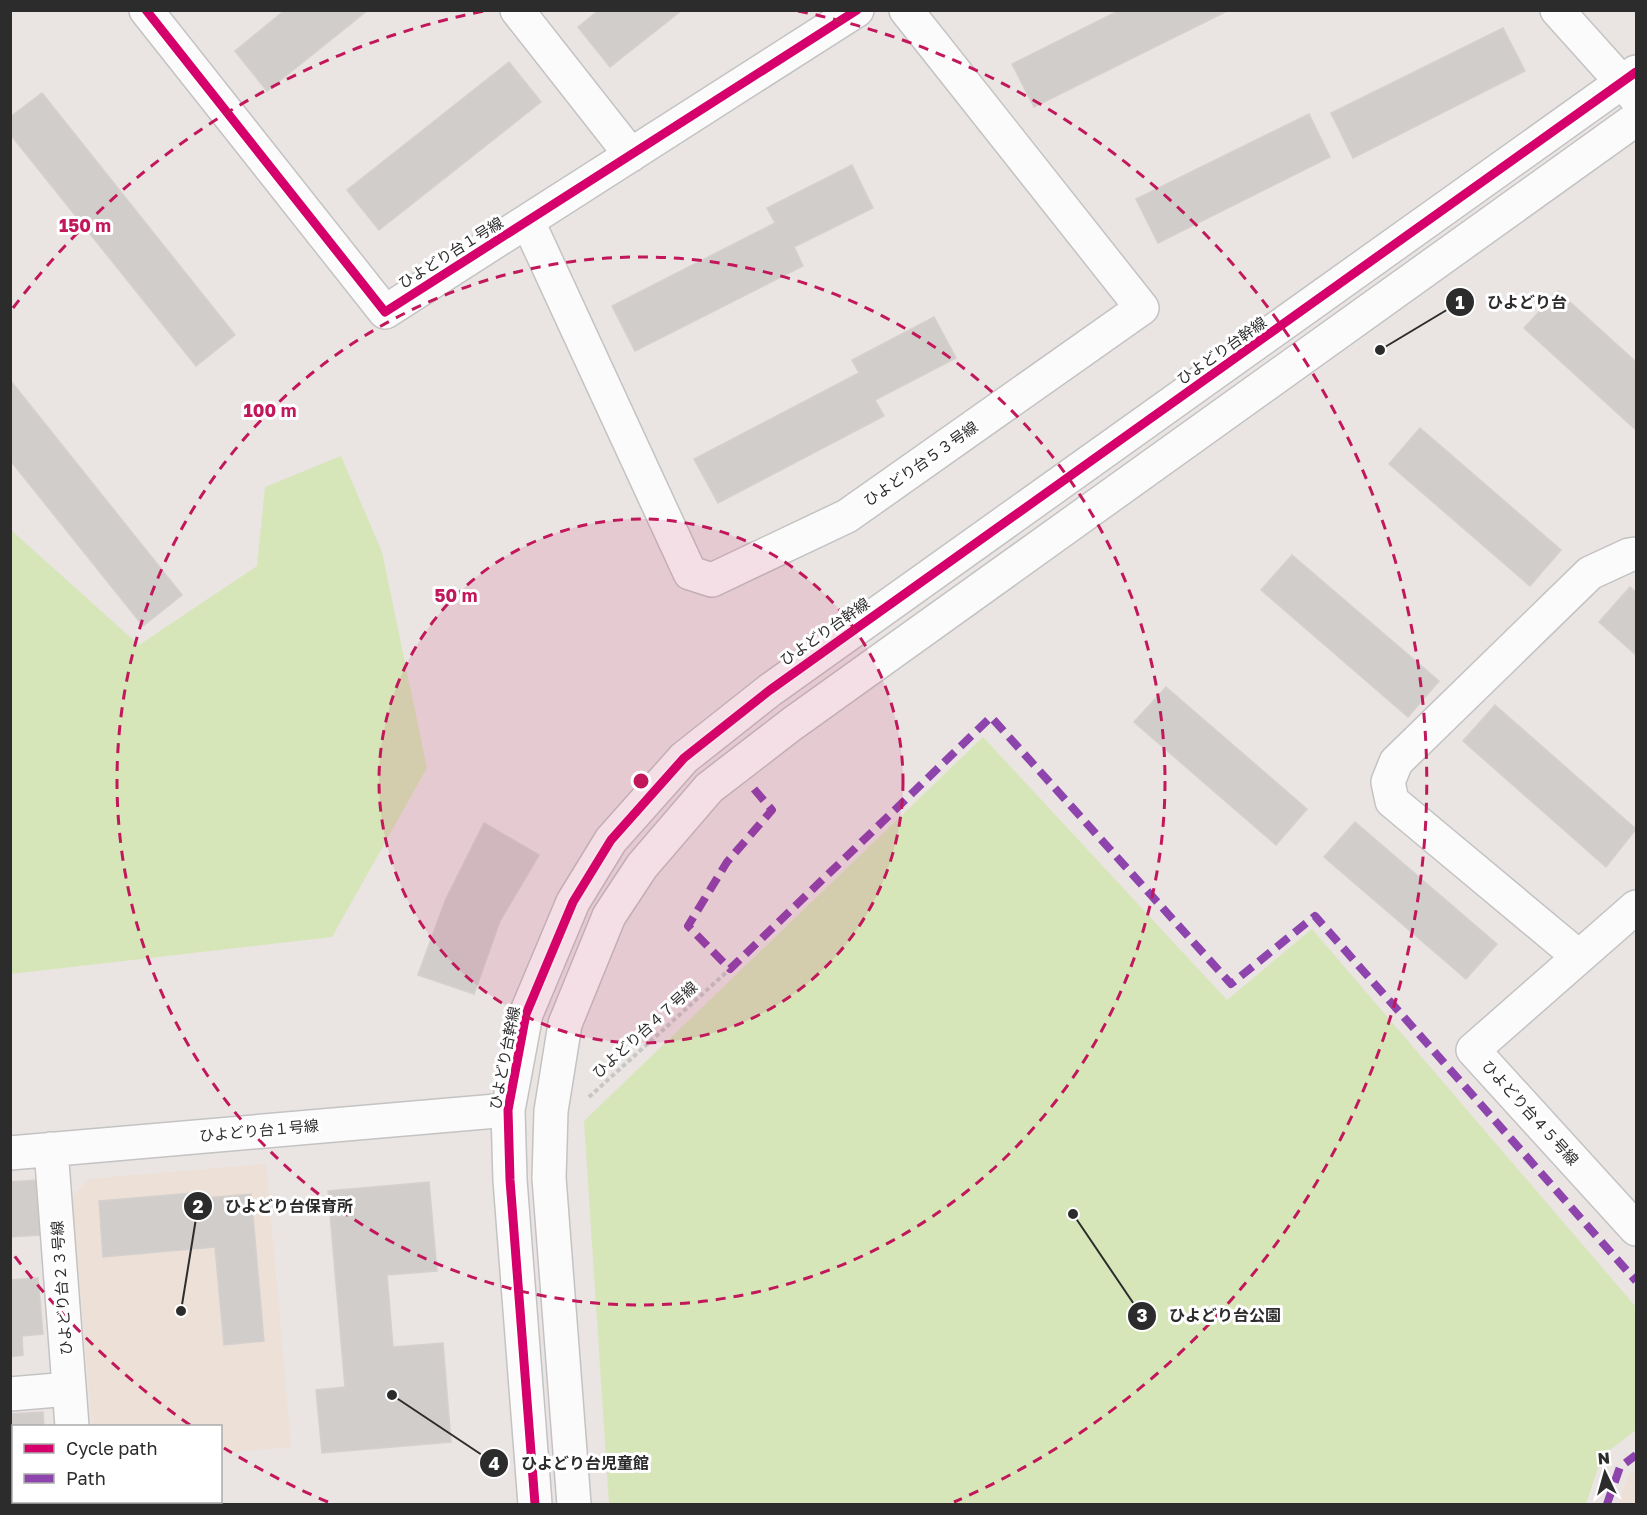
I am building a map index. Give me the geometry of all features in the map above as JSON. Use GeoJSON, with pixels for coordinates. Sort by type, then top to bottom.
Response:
{"type":"FeatureCollection","features":[{"type":"Feature","properties":{"kind":"street","name":"ひよどり台１号線"},"geometry":{"type":"LineString","coordinates":[[146,10],[385,312],[857,10]]}},
{"type":"Feature","properties":{"kind":"street"},"geometry":{"type":"LineString","coordinates":[[517,10],[631,155]]}},
{"type":"Feature","properties":{"kind":"street","name":"ひよどり台５３号線"},"geometry":{"type":"LineString","coordinates":[[528,222],[690,573],[712,580],[848,516],[1142,308],[906,10]]}},
{"type":"Feature","properties":{"kind":"street"},"geometry":{"type":"LineString","coordinates":[[1557,10],[1632,84]]}},
{"type":"Feature","properties":{"kind":"street","name":"ひよどり台幹線"},"geometry":{"type":"LineString","coordinates":[[535,1504],[510,1180],[507,1110],[526,1014],[573,902],[611,840],[684,758],[770,690],[1632,84]]}},
{"type":"Feature","properties":{"kind":"street"},"geometry":{"type":"LineString","coordinates":[[574,1504],[549,1178],[552,1111],[565,1024],[576,991],[609,915],[642,866],[709,788],[792,724],[1636,119]]}},
{"type":"Feature","properties":{"kind":"street"},"geometry":{"type":"LineString","coordinates":[[1579,957],[1392,801],[1388,782],[1396,762],[1590,573],[1636,554]]}},
{"type":"Feature","properties":{"kind":"street","name":"ひよどり台４５号線"},"geometry":{"type":"LineString","coordinates":[[1636,907],[1473,1050],[1636,1229]]}},
{"type":"Feature","properties":{"kind":"street","name":"ひよどり台１号線"},"geometry":{"type":"LineString","coordinates":[[10,1153],[507,1110]]}},
{"type":"Feature","properties":{"kind":"street","name":"ひよどり台２３号線"},"geometry":{"type":"LineString","coordinates":[[51,1149],[72,1425]]}},
{"type":"Feature","properties":{"kind":"street"},"geometry":{"type":"LineString","coordinates":[[10,1394],[69,1389]]}},
{"type":"Feature","properties":{"kind":"shaded area"},"geometry":{"type":"Polygon","coordinates":[[[266,1164],[291,1447],[222,1453],[222,1425],[92,1425],[72,1196],[89,1179],[266,1164]]]}},
{"type":"Feature","properties":{"kind":"shaded area"},"geometry":{"type":"Polygon","coordinates":[[[1636,1469],[1636,1504],[1619,1504],[1628,1475],[1636,1469]]]}},
{"type":"Feature","properties":{"kind":"green space"},"geometry":{"type":"Polygon","coordinates":[[[341,456],[382,552],[427,768],[332,937],[11,974],[11,530],[139,645],[257,566],[265,487],[341,456]]]}},
{"type":"Feature","properties":{"kind":"green space"},"geometry":{"type":"Polygon","coordinates":[[[983,737],[1227,1000],[1312,929],[1636,1307],[1636,1430],[1602,1456],[1586,1504],[609,1504],[584,1121],[983,737]]]}},
{"type":"Feature","properties":{"kind":"building"},"geometry":{"type":"Polygon","coordinates":[[[285,10],[368,10],[267,91],[235,51],[285,10]]]}},
{"type":"Feature","properties":{"kind":"building"},"geometry":{"type":"Polygon","coordinates":[[[599,10],[682,10],[610,67],[578,27],[599,10]]]}},
{"type":"Feature","properties":{"kind":"building"},"geometry":{"type":"Polygon","coordinates":[[[1120,10],[1229,10],[1034,107],[1012,64],[1120,10]]]}},
{"type":"Feature","properties":{"kind":"building"},"geometry":{"type":"Polygon","coordinates":[[[1503,28],[1525,71],[1353,158],[1331,113],[1503,28]]]}},
{"type":"Feature","properties":{"kind":"building"},"geometry":{"type":"Polygon","coordinates":[[[509,62],[541,102],[379,230],[347,190],[509,62]]]}},
{"type":"Feature","properties":{"kind":"building"},"geometry":{"type":"Polygon","coordinates":[[[42,93],[235,335],[196,366],[10,134],[10,117],[42,93]]]}},
{"type":"Feature","properties":{"kind":"building"},"geometry":{"type":"Polygon","coordinates":[[[1309,114],[1330,157],[1158,243],[1136,199],[1309,114]]]}},
{"type":"Feature","properties":{"kind":"building"},"geometry":{"type":"Polygon","coordinates":[[[852,165],[873,208],[794,247],[803,266],[635,351],[612,306],[775,223],[767,208],[852,165]]]}},
{"type":"Feature","properties":{"kind":"building"},"geometry":{"type":"Polygon","coordinates":[[[1558,291],[1636,362],[1636,430],[1524,328],[1558,291]]]}},
{"type":"Feature","properties":{"kind":"building"},"geometry":{"type":"Polygon","coordinates":[[[934,317],[956,358],[875,400],[884,416],[718,503],[694,459],[859,373],[852,360],[934,317]]]}},
{"type":"Feature","properties":{"kind":"building"},"geometry":{"type":"Polygon","coordinates":[[[10,380],[182,595],[143,626],[10,460],[10,380]]]}},
{"type":"Feature","properties":{"kind":"building"},"geometry":{"type":"Polygon","coordinates":[[[1420,428],[1561,550],[1530,586],[1389,464],[1420,428]]]}},
{"type":"Feature","properties":{"kind":"building"},"geometry":{"type":"Polygon","coordinates":[[[1292,555],[1439,681],[1408,717],[1261,590],[1292,555]]]}},
{"type":"Feature","properties":{"kind":"building"},"geometry":{"type":"Polygon","coordinates":[[[1630,587],[1636,592],[1636,655],[1599,622],[1630,587]]]}},
{"type":"Feature","properties":{"kind":"building"},"geometry":{"type":"Polygon","coordinates":[[[1166,687],[1307,809],[1276,845],[1134,722],[1166,687]]]}},
{"type":"Feature","properties":{"kind":"building"},"geometry":{"type":"Polygon","coordinates":[[[1495,705],[1636,829],[1606,867],[1463,741],[1495,705]]]}},
{"type":"Feature","properties":{"kind":"building"},"geometry":{"type":"Polygon","coordinates":[[[1355,822],[1497,944],[1466,979],[1324,857],[1355,822]]]}},
{"type":"Feature","properties":{"kind":"building"},"geometry":{"type":"Polygon","coordinates":[[[484,823],[539,855],[500,921],[474,994],[418,975],[445,901],[484,823]]]}},
{"type":"Feature","properties":{"kind":"building"},"geometry":{"type":"Polygon","coordinates":[[[38,1180],[42,1235],[10,1237],[10,1182],[38,1180]]]}},
{"type":"Feature","properties":{"kind":"building"},"geometry":{"type":"Polygon","coordinates":[[[429,1182],[437,1271],[387,1275],[393,1347],[443,1343],[451,1442],[322,1453],[316,1390],[345,1387],[328,1191],[429,1182]]]}},
{"type":"Feature","properties":{"kind":"building"},"geometry":{"type":"Polygon","coordinates":[[[204,1192],[204,1198],[251,1194],[264,1341],[224,1345],[215,1247],[103,1257],[99,1201],[204,1192]]]}},
{"type":"Feature","properties":{"kind":"building"},"geometry":{"type":"Polygon","coordinates":[[[38,1278],[43,1334],[22,1336],[23,1355],[10,1357],[10,1280],[38,1278]]]}},
{"type":"Feature","properties":{"kind":"building"},"geometry":{"type":"Polygon","coordinates":[[[43,1412],[44,1425],[12,1425],[12,1480],[10,1480],[10,1414],[43,1412]]]}},
{"type":"Feature","properties":{"kind":"marked path"},"geometry":{"type":"LineString","coordinates":[[754,789],[772,810],[727,862],[688,926],[730,969],[991,717],[1231,984],[1315,916],[1636,1281]]}},
{"type":"Feature","properties":{"kind":"marked path"},"geometry":{"type":"LineString","coordinates":[[1607,1504],[1620,1467],[1636,1455]]}},
{"type":"Feature","properties":{"kind":"cycle path"},"geometry":{"type":"LineString","coordinates":[[146,10],[385,312],[857,10]]}},
{"type":"Feature","properties":{"kind":"cycle path"},"geometry":{"type":"LineString","coordinates":[[535,1504],[510,1180],[508,1110],[526,1014],[573,902],[611,840],[684,758],[770,690],[1636,72]]}},
{"type":"Feature","properties":{"kind":"place","name":"ひよどり台"},"geometry":{"type":"Point","coordinates":[1380,350]}},
{"type":"Feature","properties":{"kind":"place","name":"ひよどり台公園"},"geometry":{"type":"Point","coordinates":[1073,1214]}},
{"type":"Feature","properties":{"kind":"place","name":"ひよどり台保育所"},"geometry":{"type":"Point","coordinates":[181,1311]}},
{"type":"Feature","properties":{"kind":"place","name":"ひよどり台児童館"},"geometry":{"type":"Point","coordinates":[392,1395]}}]}
